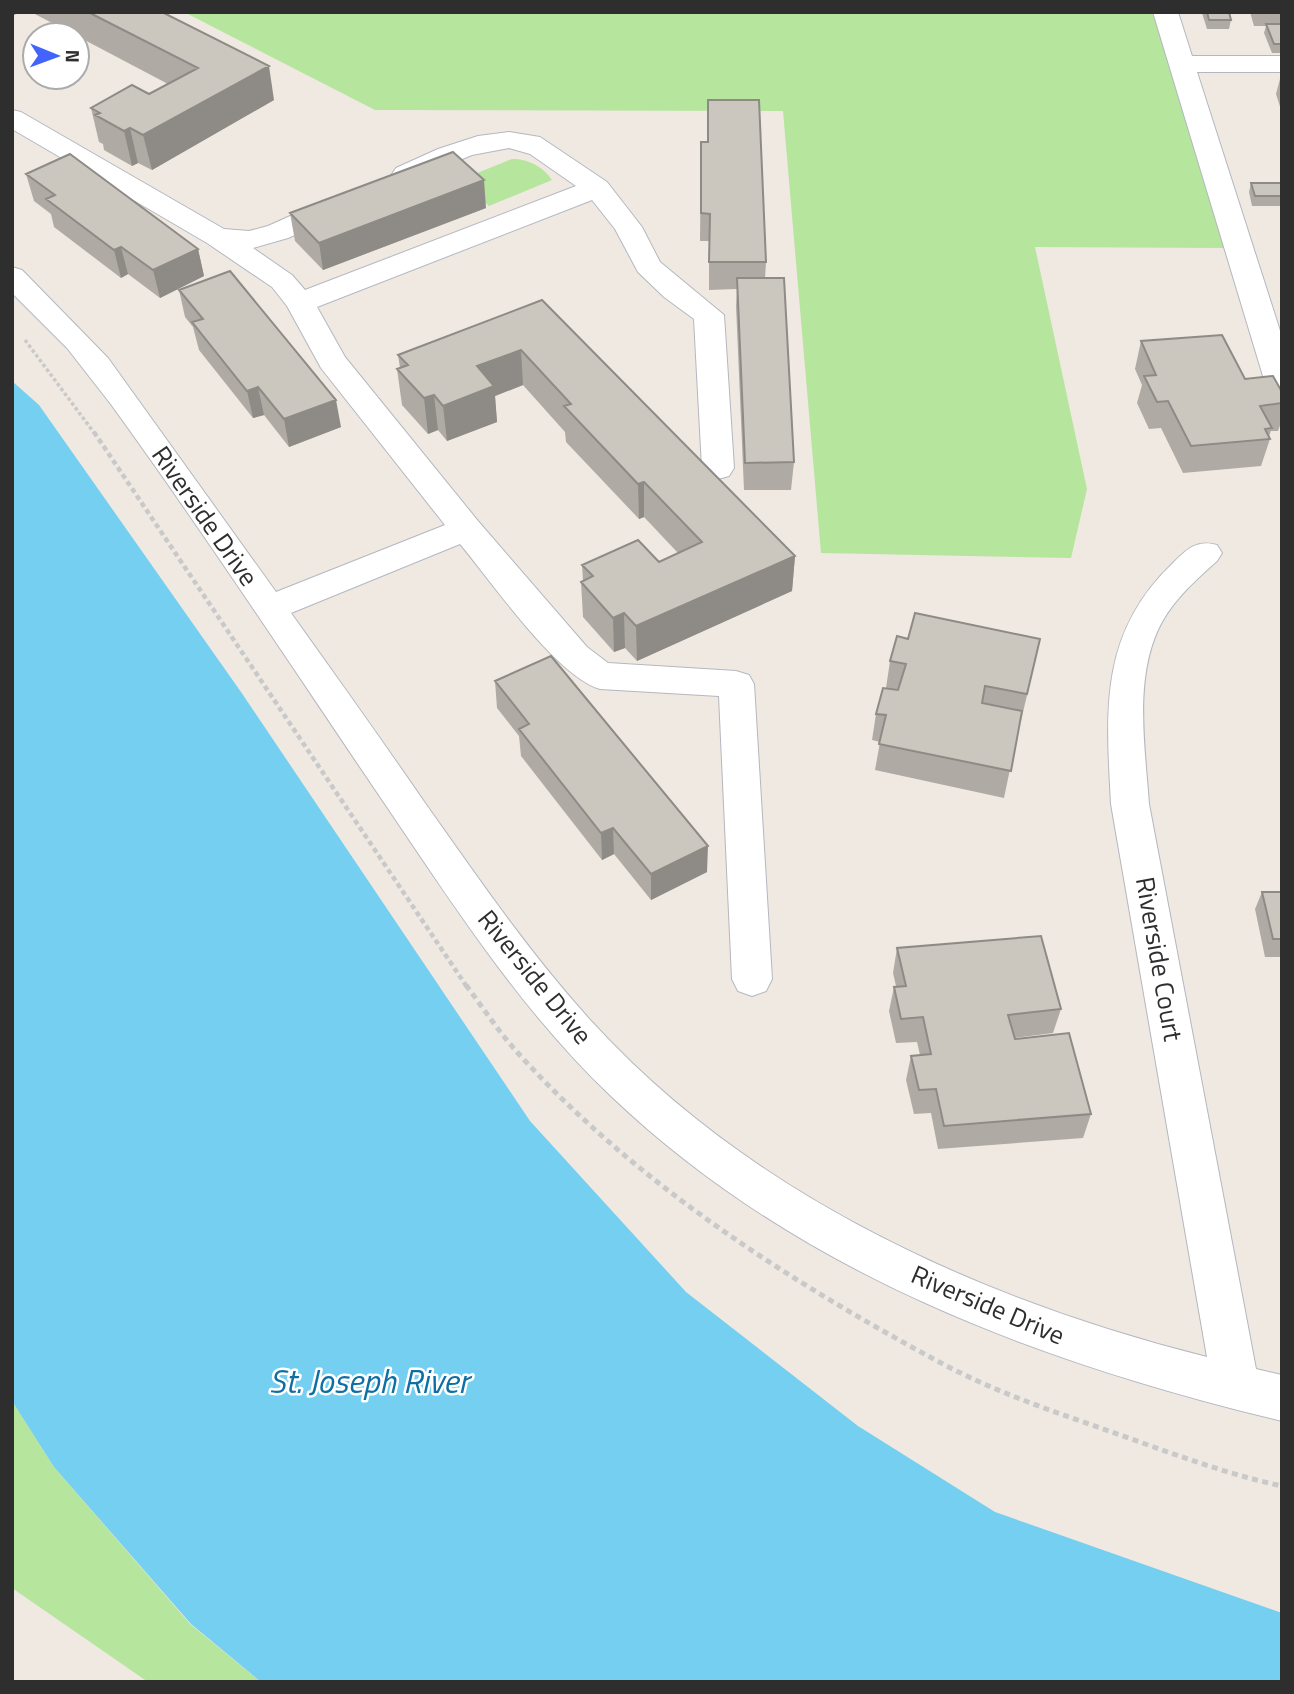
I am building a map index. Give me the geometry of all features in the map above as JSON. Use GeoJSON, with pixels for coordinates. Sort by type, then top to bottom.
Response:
{"type":"FeatureCollection","features":[{"type":"Feature","properties":{"kind":"street"},"geometry":{"type":"LineString","coordinates":[[1165,12],[1282,386]]}},
{"type":"Feature","properties":{"kind":"street"},"geometry":{"type":"LineString","coordinates":[[1181,64],[1282,64]]}},
{"type":"Feature","properties":{"kind":"street"},"geometry":{"type":"LineString","coordinates":[[12,118],[217,237],[282,281],[300,303],[332,361],[466,529],[574,656],[600,676],[736,684],[752,979]]}},
{"type":"Feature","properties":{"kind":"street"},"geometry":{"type":"LineString","coordinates":[[217,237],[250,240],[278,232],[448,154],[494,142],[526,141],[597,188],[628,228],[648,266],[674,292],[709,315],[718,468]]}},
{"type":"Feature","properties":{"kind":"street"},"geometry":{"type":"LineString","coordinates":[[300,303],[597,188]]}},
{"type":"Feature","properties":{"kind":"street","name":"Riverside Drive"},"geometry":{"type":"LineString","coordinates":[[12,276],[95,363],[270,608],[466,891],[532,979],[589,1046],[695,1142],[793,1208],[872,1254],[962,1299],[1058,1335],[1282,1398]]}},
{"type":"Feature","properties":{"kind":"street"},"geometry":{"type":"LineString","coordinates":[[270,608],[466,529]]}},
{"type":"Feature","properties":{"kind":"street","name":"Riverside Court"},"geometry":{"type":"LineString","coordinates":[[1205,553],[1173,583],[1142,625],[1129,664],[1126,731],[1130,804],[1236,1387]]}},
{"type":"Feature","properties":{"kind":"green space"},"geometry":{"type":"Polygon","coordinates":[[[184,12],[1159,12],[1229,248],[1035,247],[1087,489],[1071,558],[821,553],[783,111],[375,110],[184,12]]]}},
{"type":"Feature","properties":{"kind":"green space"},"geometry":{"type":"Polygon","coordinates":[[[512,159],[535,165],[552,180],[489,206],[460,180],[512,159]]]}},
{"type":"Feature","properties":{"kind":"green space"},"geometry":{"type":"Polygon","coordinates":[[[12,1401],[54,1467],[190,1624],[261,1682],[148,1682],[12,1588],[12,1401]]]}},
{"type":"Feature","properties":{"kind":"water","name":"St. Joseph River"},"geometry":{"type":"Polygon","coordinates":[[[12,381],[39,405],[241,692],[530,1121],[686,1292],[858,1426],[995,1512],[1282,1613],[1282,1682],[261,1682],[191,1624],[54,1467],[12,1401],[12,381]]]}},
{"type":"Feature","properties":{"kind":"building"},"geometry":{"type":"Polygon","coordinates":[[[88,12],[162,12],[269,66],[143,135],[130,128],[124,131],[95,115],[100,113],[91,108],[132,85],[149,94],[198,68],[88,12]]]}},
{"type":"Feature","properties":{"kind":"building"},"geometry":{"type":"Polygon","coordinates":[[[1207,12],[1229,12],[1231,20],[1209,20],[1207,12]]]}},
{"type":"Feature","properties":{"kind":"building"},"geometry":{"type":"Polygon","coordinates":[[[1266,24],[1282,24],[1282,44],[1274,44],[1266,24]]]}},
{"type":"Feature","properties":{"kind":"building"},"geometry":{"type":"Polygon","coordinates":[[[708,100],[759,100],[766,262],[709,262],[710,214],[701,213],[701,142],[708,142],[708,100]]]}},
{"type":"Feature","properties":{"kind":"building"},"geometry":{"type":"Polygon","coordinates":[[[453,152],[484,180],[319,243],[290,213],[453,152]]]}},
{"type":"Feature","properties":{"kind":"building"},"geometry":{"type":"Polygon","coordinates":[[[70,154],[198,249],[153,270],[121,247],[114,250],[46,199],[55,195],[26,174],[70,154]]]}},
{"type":"Feature","properties":{"kind":"building"},"geometry":{"type":"Polygon","coordinates":[[[1251,183],[1282,183],[1282,196],[1255,196],[1251,183]]]}},
{"type":"Feature","properties":{"kind":"building"},"geometry":{"type":"Polygon","coordinates":[[[230,271],[336,400],[284,419],[258,387],[247,391],[192,322],[203,319],[179,290],[230,271]]]}},
{"type":"Feature","properties":{"kind":"building"},"geometry":{"type":"Polygon","coordinates":[[[737,278],[784,278],[794,462],[745,463],[737,278]]]}},
{"type":"Feature","properties":{"kind":"building"},"geometry":{"type":"Polygon","coordinates":[[[542,300],[795,556],[636,626],[624,613],[613,618],[581,582],[593,576],[582,565],[638,540],[659,562],[702,542],[644,482],[638,484],[564,406],[571,404],[521,350],[477,366],[494,386],[443,406],[434,395],[424,398],[397,369],[408,365],[398,355],[542,300]]]}},
{"type":"Feature","properties":{"kind":"building"},"geometry":{"type":"Polygon","coordinates":[[[1222,335],[1245,379],[1273,376],[1282,392],[1282,403],[1260,406],[1272,428],[1265,429],[1270,439],[1191,446],[1168,401],[1157,402],[1144,376],[1156,375],[1141,341],[1222,335]]]}},
{"type":"Feature","properties":{"kind":"building"},"geometry":{"type":"Polygon","coordinates":[[[915,613],[1040,639],[1027,694],[985,686],[982,703],[1022,711],[1011,771],[879,744],[886,715],[876,714],[883,688],[898,690],[906,664],[890,661],[897,636],[908,639],[915,613]]]}},
{"type":"Feature","properties":{"kind":"building"},"geometry":{"type":"Polygon","coordinates":[[[551,656],[708,846],[651,874],[613,828],[601,833],[519,729],[529,724],[495,681],[551,656]]]}},
{"type":"Feature","properties":{"kind":"building"},"geometry":{"type":"Polygon","coordinates":[[[1262,892],[1282,892],[1282,939],[1273,939],[1262,892]]]}},
{"type":"Feature","properties":{"kind":"building"},"geometry":{"type":"Polygon","coordinates":[[[1041,936],[1061,1009],[1008,1015],[1015,1039],[1069,1033],[1091,1114],[944,1126],[936,1089],[919,1090],[911,1056],[931,1054],[923,1017],[901,1019],[894,987],[906,986],[897,948],[1041,936]]]}}]}
